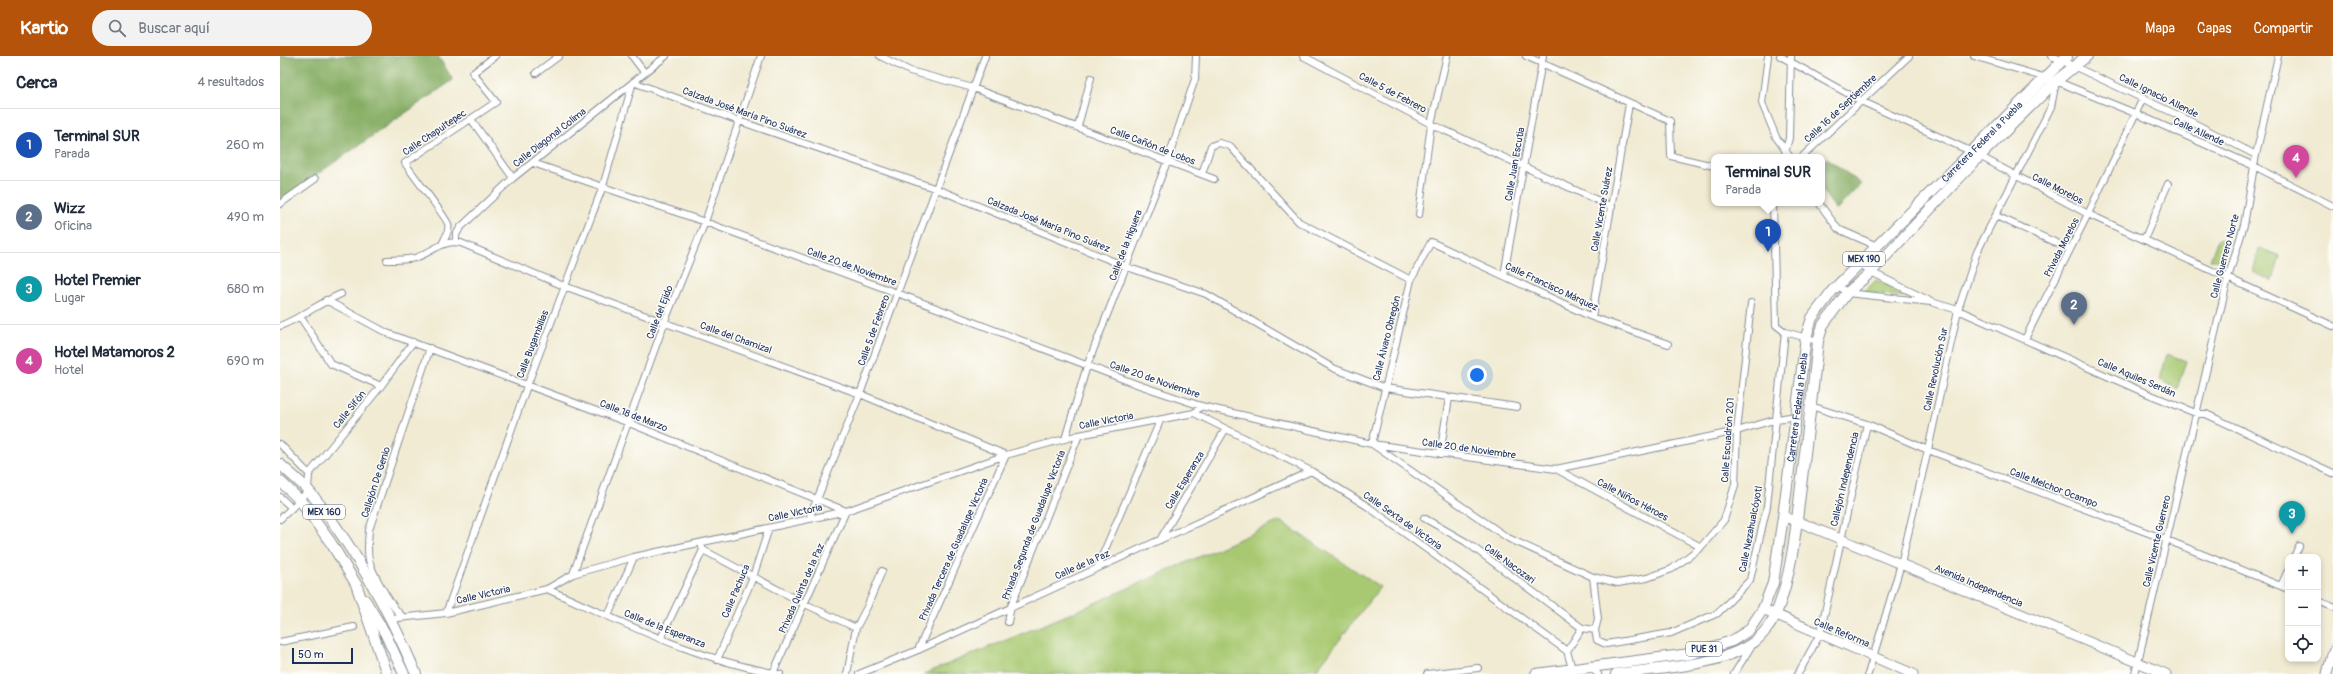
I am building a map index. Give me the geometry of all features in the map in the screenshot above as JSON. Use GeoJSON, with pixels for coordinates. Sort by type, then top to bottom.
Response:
{"type":"FeatureCollection","features":[{"type":"Feature","properties":{"kind":"main road","name":"MEX 190"},"geometry":{"type":"LineString","coordinates":[[2076,66],[2087,56]]}},
{"type":"Feature","properties":{"kind":"main road","name":"Carretera Federal a Puebla"},"geometry":{"type":"LineString","coordinates":[[1536,674],[1572,672],[1590,667],[1690,654],[1732,641],[1749,630],[1763,609],[1773,583],[1806,337],[1818,307],[1970,151],[2064,58]]}},
{"type":"Feature","properties":{"kind":"main road","name":"Carretera Federal a Puebla"},"geometry":{"type":"LineString","coordinates":[[1615,674],[1705,661],[1734,653],[1754,642],[1776,615],[1797,520],[1818,341],[1824,326],[1847,293],[1871,272],[1979,157],[2056,81],[2076,66]]}},
{"type":"Feature","properties":{"kind":"main road","name":"MEX 160"},"geometry":{"type":"LineString","coordinates":[[280,464],[308,490],[360,566],[389,619],[416,674]]}},
{"type":"Feature","properties":{"kind":"main road","name":"MEX 160"},"geometry":{"type":"LineString","coordinates":[[280,481],[300,500],[331,543],[385,633],[404,674]]}},
{"type":"Feature","properties":{"kind":"main road"},"geometry":{"type":"LineString","coordinates":[[356,584],[387,674]]}},
{"type":"Feature","properties":{"kind":"main road"},"geometry":{"type":"LineString","coordinates":[[1630,661],[1634,671]]}},
{"type":"Feature","properties":{"kind":"street","name":"Calle Chapultepec"},"geometry":{"type":"LineString","coordinates":[[442,244],[448,230],[446,217],[436,207],[405,163],[496,102],[473,73],[495,56]]}},
{"type":"Feature","properties":{"kind":"street"},"geometry":{"type":"LineString","coordinates":[[536,73],[559,56]]}},
{"type":"Feature","properties":{"kind":"street"},"geometry":{"type":"LineString","coordinates":[[632,56],[644,72]]}},
{"type":"Feature","properties":{"kind":"street","name":"Calle Diagonal Colima"},"geometry":{"type":"LineString","coordinates":[[456,242],[456,235],[460,228],[513,178],[644,72],[666,56]]}},
{"type":"Feature","properties":{"kind":"street","name":"Calle del Ejido"},"geometry":{"type":"LineString","coordinates":[[573,574],[665,321],[705,222],[761,56]]}},
{"type":"Feature","properties":{"kind":"street","name":"Calle Cañón de Lobos"},"geometry":{"type":"LineString","coordinates":[[880,56],[910,72],[973,88],[1078,126],[1167,162],[1202,174],[1211,146],[1219,143],[1230,146],[1299,222],[1411,280]]}},
{"type":"Feature","properties":{"kind":"street","name":"Calle 5 de Febrero"},"geometry":{"type":"LineString","coordinates":[[809,519],[860,394],[986,56]]}},
{"type":"Feature","properties":{"kind":"street","name":"Calle de la Higuera"},"geometry":{"type":"LineString","coordinates":[[1065,439],[1087,366],[1167,162],[1195,79],[1196,56]]}},
{"type":"Feature","properties":{"kind":"street","name":"Calle 5 de Febrero"},"geometry":{"type":"LineString","coordinates":[[1303,56],[1432,124]]}},
{"type":"Feature","properties":{"kind":"street"},"geometry":{"type":"LineString","coordinates":[[1419,215],[1432,124],[1447,56]]}},
{"type":"Feature","properties":{"kind":"street"},"geometry":{"type":"LineString","coordinates":[[1526,56],[1629,104],[1670,121],[1671,156],[1711,165]]}},
{"type":"Feature","properties":{"kind":"street","name":"Calle Juan Escutia"},"geometry":{"type":"LineString","coordinates":[[1504,275],[1543,56]]}},
{"type":"Feature","properties":{"kind":"street"},"geometry":{"type":"LineString","coordinates":[[1768,56],[1762,103],[1776,137],[1786,154]]}},
{"type":"Feature","properties":{"kind":"street","name":"Calle Morelos"},"geometry":{"type":"LineString","coordinates":[[1780,56],[1791,59],[1861,101],[1970,151],[2016,177],[2088,214],[2333,326]]}},
{"type":"Feature","properties":{"kind":"street","name":"Calle 16 de Septiembre"},"geometry":{"type":"LineString","coordinates":[[1805,154],[1909,56]]}},
{"type":"Feature","properties":{"kind":"street","name":"Calle Allende"},"geometry":{"type":"LineString","coordinates":[[1974,56],[2056,81],[2137,114],[2174,132],[2254,166]]}},
{"type":"Feature","properties":{"kind":"street","name":"Calle Ignacio Allende"},"geometry":{"type":"LineString","coordinates":[[2052,56],[2064,58],[2076,66],[2182,117],[2256,155]]}},
{"type":"Feature","properties":{"kind":"street","name":"Calle Guerrero Norte"},"geometry":{"type":"LineString","coordinates":[[2198,414],[2228,278],[2244,225],[2256,155],[2278,56]]}},
{"type":"Feature","properties":{"kind":"street"},"geometry":{"type":"LineString","coordinates":[[1787,154],[1789,138],[1791,59]]}},
{"type":"Feature","properties":{"kind":"street"},"geometry":{"type":"LineString","coordinates":[[1078,126],[1091,78]]}},
{"type":"Feature","properties":{"kind":"street","name":"Calle Revolución Sur"},"geometry":{"type":"LineString","coordinates":[[1868,674],[1901,564],[1928,450],[1958,310],[1977,252],[2051,107],[2056,81]]}},
{"type":"Feature","properties":{"kind":"street","name":"Calzada José María Pino Suárez"},"geometry":{"type":"LineString","coordinates":[[633,82],[739,121],[937,189],[1127,267],[1206,294],[1333,368],[1385,388],[1517,407]]}},
{"type":"Feature","properties":{"kind":"street","name":"Calle Bugambilias"},"geometry":{"type":"LineString","coordinates":[[446,613],[526,386],[603,186],[633,82]]}},
{"type":"Feature","properties":{"kind":"street","name":"Privada Morelos"},"geometry":{"type":"LineString","coordinates":[[2025,339],[2137,114],[2143,98]]}},
{"type":"Feature","properties":{"kind":"street","name":"Calle Vicente Suárez"},"geometry":{"type":"LineString","coordinates":[[1592,317],[1629,104]]}},
{"type":"Feature","properties":{"kind":"street"},"geometry":{"type":"LineString","coordinates":[[2174,132],[2182,117]]}},
{"type":"Feature","properties":{"kind":"street"},"geometry":{"type":"LineString","coordinates":[[471,120],[513,178]]}},
{"type":"Feature","properties":{"kind":"street"},"geometry":{"type":"LineString","coordinates":[[1432,124],[1524,168],[1612,207]]}},
{"type":"Feature","properties":{"kind":"street","name":"Calle 20 de Noviembre"},"geometry":{"type":"LineString","coordinates":[[533,163],[705,222],[897,293],[1087,366],[1201,406],[1372,444],[1556,469],[1737,430],[1776,419],[1796,416]]}},
{"type":"Feature","properties":{"kind":"street"},"geometry":{"type":"LineString","coordinates":[[2254,166],[2333,206]]}},
{"type":"Feature","properties":{"kind":"street"},"geometry":{"type":"LineString","coordinates":[[1202,174],[1214,179]]}},
{"type":"Feature","properties":{"kind":"street"},"geometry":{"type":"LineString","coordinates":[[280,204],[315,179]]}},
{"type":"Feature","properties":{"kind":"street"},"geometry":{"type":"LineString","coordinates":[[2144,240],[2168,184]]}},
{"type":"Feature","properties":{"kind":"street"},"geometry":{"type":"LineString","coordinates":[[1773,206],[1776,325],[1785,332],[1818,341]]}},
{"type":"Feature","properties":{"kind":"street"},"geometry":{"type":"LineString","coordinates":[[1821,206],[1838,229],[1877,246]]}},
{"type":"Feature","properties":{"kind":"street"},"geometry":{"type":"LineString","coordinates":[[1996,216],[2070,249]]}},
{"type":"Feature","properties":{"kind":"street"},"geometry":{"type":"LineString","coordinates":[[387,260],[417,257],[442,244],[456,242]]}},
{"type":"Feature","properties":{"kind":"street","name":"Calle del Chamizal"},"geometry":{"type":"LineString","coordinates":[[456,242],[564,286],[665,321],[860,394],[1006,455]]}},
{"type":"Feature","properties":{"kind":"street","name":"Calle Francisco Márquez"},"geometry":{"type":"LineString","coordinates":[[1431,242],[1592,317],[1668,344]]}},
{"type":"Feature","properties":{"kind":"street","name":"Calle Álvaro Obregón"},"geometry":{"type":"LineString","coordinates":[[1372,444],[1411,280],[1431,242]]}},
{"type":"Feature","properties":{"kind":"street","name":"Calle Aquiles Serdán"},"geometry":{"type":"LineString","coordinates":[[1860,263],[1871,272],[1931,302],[1958,310],[2141,391],[2198,414],[2206,414],[2333,472]]}},
{"type":"Feature","properties":{"kind":"street"},"geometry":{"type":"LineString","coordinates":[[1838,285],[1847,293]]}},
{"type":"Feature","properties":{"kind":"street","name":"Calle Aquiles Serdán"},"geometry":{"type":"LineString","coordinates":[[1847,293],[1931,302]]}},
{"type":"Feature","properties":{"kind":"street"},"geometry":{"type":"LineString","coordinates":[[280,326],[301,318],[326,300],[341,294]]}},
{"type":"Feature","properties":{"kind":"street","name":"Calle 18 de Marzo"},"geometry":{"type":"LineString","coordinates":[[326,300],[387,333],[430,348],[526,386],[629,423],[818,498],[846,511]]}},
{"type":"Feature","properties":{"kind":"street","name":"Calle Escuadrón 201"},"geometry":{"type":"LineString","coordinates":[[1372,444],[1508,538],[1593,577],[1618,583],[1647,578],[1672,569],[1701,548],[1724,520],[1735,485],[1737,430],[1751,303]]}},
{"type":"Feature","properties":{"kind":"street"},"geometry":{"type":"LineString","coordinates":[[301,318],[331,364],[381,386]]}},
{"type":"Feature","properties":{"kind":"street"},"geometry":{"type":"LineString","coordinates":[[1776,419],[1785,332]]}},
{"type":"Feature","properties":{"kind":"street","name":"Calle Sifón"},"geometry":{"type":"LineString","coordinates":[[309,474],[381,386],[413,342]]}},
{"type":"Feature","properties":{"kind":"street","name":"Callejón De Genio"},"geometry":{"type":"LineString","coordinates":[[402,616],[393,606],[369,562],[367,545],[369,530],[430,348]]}},
{"type":"Feature","properties":{"kind":"street"},"geometry":{"type":"LineString","coordinates":[[1440,454],[1449,398]]}},
{"type":"Feature","properties":{"kind":"street"},"geometry":{"type":"LineString","coordinates":[[1194,413],[1201,406]]}},
{"type":"Feature","properties":{"kind":"street","name":"Calle Melchor Ocampo"},"geometry":{"type":"LineString","coordinates":[[1811,406],[1867,424],[1928,450],[2167,540],[2285,588]]}},
{"type":"Feature","properties":{"kind":"street","name":"Calle Victoria"},"geometry":{"type":"LineString","coordinates":[[389,619],[402,616],[446,613],[547,589],[573,574],[634,557],[846,511],[1006,455],[1079,435],[1160,421],[1194,413]]}},
{"type":"Feature","properties":{"kind":"street","name":"Calle Sexta de Victoria"},"geometry":{"type":"LineString","coordinates":[[1194,413],[1225,430],[1311,471],[1367,506],[1567,650]]}},
{"type":"Feature","properties":{"kind":"street","name":"Calle Vicente Guerrero"},"geometry":{"type":"LineString","coordinates":[[2135,674],[2198,414]]}},
{"type":"Feature","properties":{"kind":"street","name":"Calle Nezahualcóyotl"},"geometry":{"type":"LineString","coordinates":[[1595,630],[1597,640],[1606,644],[1671,633],[1718,613],[1750,580],[1767,506],[1776,419]]}},
{"type":"Feature","properties":{"kind":"street"},"geometry":{"type":"LineString","coordinates":[[1097,568],[1160,421]]}},
{"type":"Feature","properties":{"kind":"street","name":"Callejón Independencia"},"geometry":{"type":"LineString","coordinates":[[1798,674],[1820,634],[1840,539],[1867,424]]}},
{"type":"Feature","properties":{"kind":"street","name":"Calle Esperanza"},"geometry":{"type":"LineString","coordinates":[[1160,540],[1225,430]]}},
{"type":"Feature","properties":{"kind":"street","name":"Privada Segunda de Guadalupe Victoria"},"geometry":{"type":"LineString","coordinates":[[1008,622],[1011,606],[1079,435]]}},
{"type":"Feature","properties":{"kind":"street"},"geometry":{"type":"LineString","coordinates":[[280,444],[309,474],[308,490],[280,519]]}},
{"type":"Feature","properties":{"kind":"street","name":"Privada Tercera de Guadalupe Victoria"},"geometry":{"type":"LineString","coordinates":[[918,650],[1006,455]]}},
{"type":"Feature","properties":{"kind":"street","name":"Calle Niños Héroes"},"geometry":{"type":"LineString","coordinates":[[1556,469],[1701,548]]}},
{"type":"Feature","properties":{"kind":"street","name":"Calle de la Paz"},"geometry":{"type":"LineString","coordinates":[[859,674],[918,650],[1011,606],[1311,471]]}},
{"type":"Feature","properties":{"kind":"street"},"geometry":{"type":"LineString","coordinates":[[280,497],[292,508]]}},
{"type":"Feature","properties":{"kind":"street","name":"Privada Quinta de la Paz"},"geometry":{"type":"LineString","coordinates":[[777,673],[805,604],[846,511]]}},
{"type":"Feature","properties":{"kind":"street","name":"Avenida Independencia"},"geometry":{"type":"LineString","coordinates":[[1783,517],[1797,520],[2166,674]]}},
{"type":"Feature","properties":{"kind":"street","name":"Calle Nacozari"},"geometry":{"type":"LineString","coordinates":[[1424,518],[1466,542],[1582,628]]}},
{"type":"Feature","properties":{"kind":"street","name":"Calle Pachuca"},"geometry":{"type":"LineString","coordinates":[[717,660],[753,577],[769,528]]}},
{"type":"Feature","properties":{"kind":"street"},"geometry":{"type":"LineString","coordinates":[[662,638],[703,550],[701,542]]}},
{"type":"Feature","properties":{"kind":"street"},"geometry":{"type":"LineString","coordinates":[[2295,554],[2299,546]]}},
{"type":"Feature","properties":{"kind":"street"},"geometry":{"type":"LineString","coordinates":[[703,550],[805,604],[856,628]]}},
{"type":"Feature","properties":{"kind":"street"},"geometry":{"type":"LineString","coordinates":[[608,616],[634,557]]}},
{"type":"Feature","properties":{"kind":"street"},"geometry":{"type":"LineString","coordinates":[[846,674],[856,628],[867,607],[882,571]]}},
{"type":"Feature","properties":{"kind":"street"},"geometry":{"type":"LineString","coordinates":[[1572,672],[1567,650],[1582,628],[1595,630],[1598,619],[1593,577]]}},
{"type":"Feature","properties":{"kind":"street"},"geometry":{"type":"LineString","coordinates":[[2281,586],[2285,577]]}},
{"type":"Feature","properties":{"kind":"street","name":"Calle de la Esperanza"},"geometry":{"type":"LineString","coordinates":[[547,589],[608,616],[717,660],[777,673]]}},
{"type":"Feature","properties":{"kind":"street"},"geometry":{"type":"LineString","coordinates":[[2321,602],[2333,607]]}},
{"type":"Feature","properties":{"kind":"street","name":"Calle Reforma"},"geometry":{"type":"LineString","coordinates":[[1763,609],[1913,674]]}},
{"type":"Feature","properties":{"kind":"street"},"geometry":{"type":"LineString","coordinates":[[280,642],[354,627]]}},
{"type":"Feature","properties":{"kind":"street"},"geometry":{"type":"LineString","coordinates":[[1734,674],[1754,642]]}},
{"type":"Feature","properties":{"kind":"street"},"geometry":{"type":"LineString","coordinates":[[2327,674],[2333,651]]}},
{"type":"Feature","properties":{"kind":"street"},"geometry":{"type":"LineString","coordinates":[[1606,665],[1615,674]]}},
{"type":"Feature","properties":{"kind":"street"},"geometry":{"type":"LineString","coordinates":[[1590,667],[1598,674]]}},
{"type":"Feature","properties":{"kind":"street"},"geometry":{"type":"LineString","coordinates":[[1427,674],[1478,668]]}},
{"type":"Feature","properties":{"kind":"green space"},"geometry":{"type":"Polygon","coordinates":[[[280,56],[438,56],[453,80],[280,200],[280,56]]]}},
{"type":"Feature","properties":{"kind":"green space"},"geometry":{"type":"Polygon","coordinates":[[[1827,158],[1861,184],[1836,210],[1825,194],[1825,160],[1827,158]]]}},
{"type":"Feature","properties":{"kind":"green space"},"geometry":{"type":"Polygon","coordinates":[[[2218,239],[2225,240],[2220,260],[2210,260],[2218,239]]]}},
{"type":"Feature","properties":{"kind":"green space"},"geometry":{"type":"Polygon","coordinates":[[[2259,248],[2280,256],[2273,281],[2253,272],[2259,248]]]}},
{"type":"Feature","properties":{"kind":"green space"},"geometry":{"type":"Polygon","coordinates":[[[1876,280],[1916,298],[1864,292],[1876,280]]]}},
{"type":"Feature","properties":{"kind":"green space"},"geometry":{"type":"Polygon","coordinates":[[[2167,354],[2186,361],[2177,389],[2160,380],[2167,354]]]}},
{"type":"Feature","properties":{"kind":"green space"},"geometry":{"type":"Polygon","coordinates":[[[1280,521],[1380,587],[1318,668],[1270,674],[924,674],[1079,610],[1280,521]]]}},
{"type":"Feature","properties":{"kind":"place","name":"Hotel Matamoros 2"},"geometry":{"type":"Point","coordinates":[2296,178]}},
{"type":"Feature","properties":{"kind":"place","name":"Terminal SUR"},"geometry":{"type":"Point","coordinates":[1768,252]}},
{"type":"Feature","properties":{"kind":"place","name":"Wizz"},"geometry":{"type":"Point","coordinates":[2074,325]}},
{"type":"Feature","properties":{"kind":"place","name":"Hotel Premier"},"geometry":{"type":"Point","coordinates":[2292,534]}}]}
